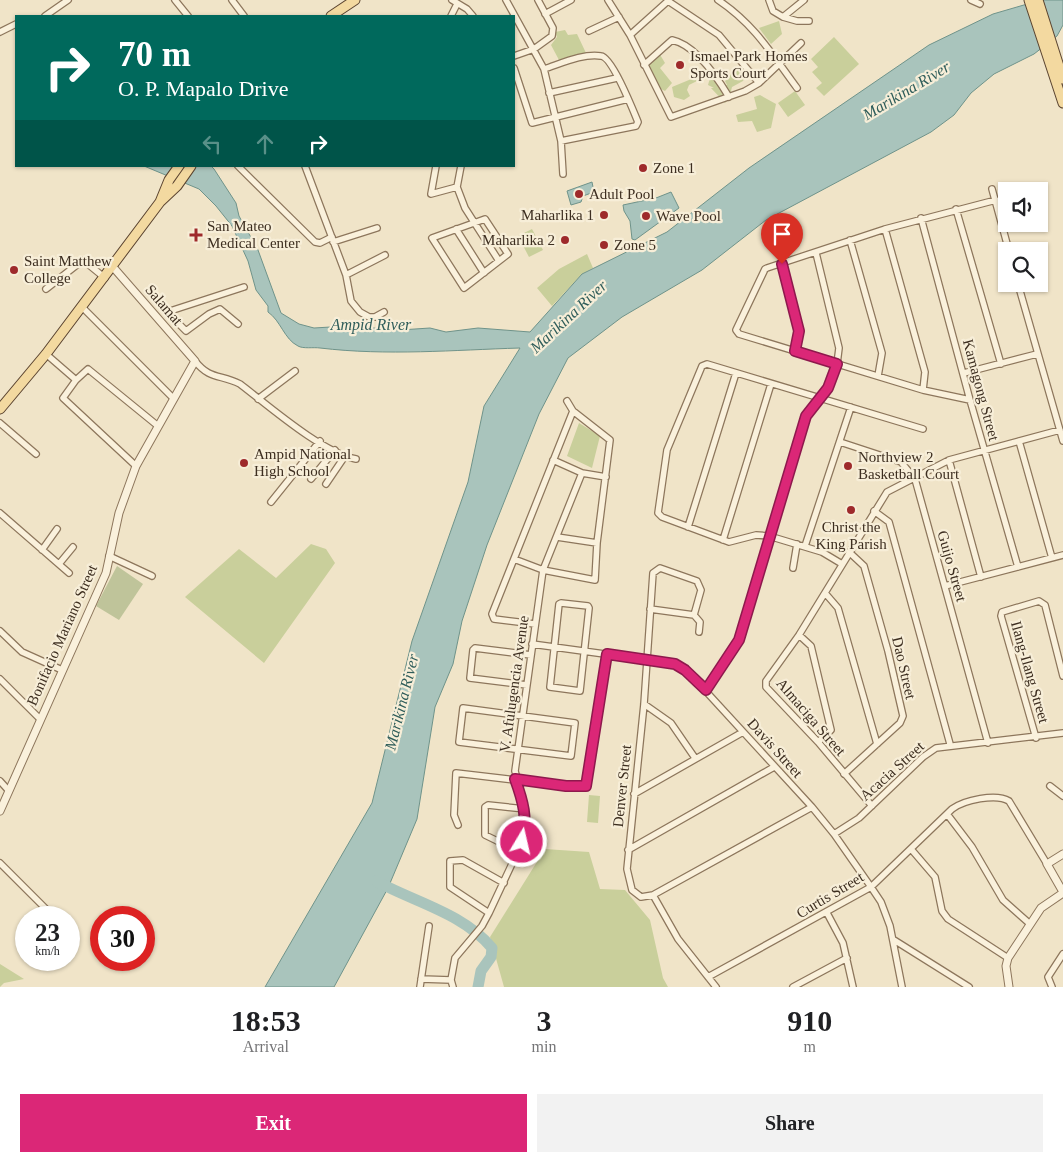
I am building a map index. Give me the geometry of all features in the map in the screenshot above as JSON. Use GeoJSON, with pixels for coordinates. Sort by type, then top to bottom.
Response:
{"type":"FeatureCollection","features":[{"type":"Feature","properties":{"kind":"main road"},"geometry":{"type":"LineString","coordinates":[[332,15],[355,0]]}},
{"type":"Feature","properties":{"kind":"main road"},"geometry":{"type":"LineString","coordinates":[[1029,0],[1063,103]]}},
{"type":"Feature","properties":{"kind":"main road"},"geometry":{"type":"LineString","coordinates":[[1038,0],[1063,79]]}},
{"type":"Feature","properties":{"kind":"main road"},"geometry":{"type":"LineString","coordinates":[[160,202],[169,180],[178,167]]}},
{"type":"Feature","properties":{"kind":"main road"},"geometry":{"type":"LineString","coordinates":[[0,409],[46,354],[160,202],[177,186],[190,167]]}},
{"type":"Feature","properties":{"kind":"street"},"geometry":{"type":"LineString","coordinates":[[46,15],[68,0]]}},
{"type":"Feature","properties":{"kind":"street"},"geometry":{"type":"LineString","coordinates":[[175,0],[187,15]]}},
{"type":"Feature","properties":{"kind":"street"},"geometry":{"type":"LineString","coordinates":[[232,0],[243,15]]}},
{"type":"Feature","properties":{"kind":"street"},"geometry":{"type":"LineString","coordinates":[[506,0],[515,15]]}},
{"type":"Feature","properties":{"kind":"street"},"geometry":{"type":"LineString","coordinates":[[515,56],[534,49],[552,36],[553,32],[538,0]]}},
{"type":"Feature","properties":{"kind":"street"},"geometry":{"type":"LineString","coordinates":[[545,14],[571,0]]}},
{"type":"Feature","properties":{"kind":"street"},"geometry":{"type":"LineString","coordinates":[[608,0],[630,35],[672,117],[729,97],[760,83],[778,63],[801,43]]}},
{"type":"Feature","properties":{"kind":"street"},"geometry":{"type":"LineString","coordinates":[[630,35],[668,0],[719,35],[760,83]]}},
{"type":"Feature","properties":{"kind":"street"},"geometry":{"type":"LineString","coordinates":[[718,0],[737,13],[763,39],[797,88]]}},
{"type":"Feature","properties":{"kind":"street"},"geometry":{"type":"LineString","coordinates":[[769,0],[773,11],[783,17],[809,21]]}},
{"type":"Feature","properties":{"kind":"street"},"geometry":{"type":"LineString","coordinates":[[783,17],[804,0]]}},
{"type":"Feature","properties":{"kind":"street"},"geometry":{"type":"LineString","coordinates":[[971,0],[980,4]]}},
{"type":"Feature","properties":{"kind":"street"},"geometry":{"type":"LineString","coordinates":[[451,15],[454,2],[468,9],[472,15]]}},
{"type":"Feature","properties":{"kind":"street"},"geometry":{"type":"LineString","coordinates":[[515,16],[544,69],[554,118],[561,141],[563,174]]}},
{"type":"Feature","properties":{"kind":"street"},"geometry":{"type":"LineString","coordinates":[[589,31],[619,17]]}},
{"type":"Feature","properties":{"kind":"street"},"geometry":{"type":"LineString","coordinates":[[0,32],[15,24]]}},
{"type":"Feature","properties":{"kind":"street"},"geometry":{"type":"LineString","coordinates":[[644,65],[672,40],[683,42],[706,65],[729,97]]}},
{"type":"Feature","properties":{"kind":"street"},"geometry":{"type":"LineString","coordinates":[[544,69],[592,56],[602,56],[618,78],[638,122],[636,126],[561,141]]}},
{"type":"Feature","properties":{"kind":"street"},"geometry":{"type":"LineString","coordinates":[[515,71],[530,122],[533,123],[628,99]]}},
{"type":"Feature","properties":{"kind":"street"},"geometry":{"type":"LineString","coordinates":[[549,92],[618,78]]}},
{"type":"Feature","properties":{"kind":"street"},"geometry":{"type":"LineString","coordinates":[[239,167],[315,242],[320,243],[377,228]]}},
{"type":"Feature","properties":{"kind":"street"},"geometry":{"type":"LineString","coordinates":[[305,167],[346,275],[351,301],[360,312],[369,317],[375,317],[384,312]]}},
{"type":"Feature","properties":{"kind":"street"},"geometry":{"type":"LineString","coordinates":[[436,167],[432,194],[458,187]]}},
{"type":"Feature","properties":{"kind":"street"},"geometry":{"type":"LineString","coordinates":[[461,167],[458,187],[465,208],[499,261]]}},
{"type":"Feature","properties":{"kind":"street"},"geometry":{"type":"LineString","coordinates":[[992,189],[1008,242]]}},
{"type":"Feature","properties":{"kind":"street"},"geometry":{"type":"LineString","coordinates":[[970,400],[923,390],[739,334],[736,330],[764,269],[921,218],[996,200]]}},
{"type":"Feature","properties":{"kind":"street"},"geometry":{"type":"LineString","coordinates":[[956,209],[1001,364]]}},
{"type":"Feature","properties":{"kind":"street","name":"Kamagong Street"},"geometry":{"type":"LineString","coordinates":[[921,218],[970,400],[1018,567]]}},
{"type":"Feature","properties":{"kind":"street"},"geometry":{"type":"LineString","coordinates":[[487,220],[508,251],[508,254],[465,288],[432,240],[433,237],[474,223],[487,220]]}},
{"type":"Feature","properties":{"kind":"street"},"geometry":{"type":"LineString","coordinates":[[456,229],[484,272]]}},
{"type":"Feature","properties":{"kind":"street"},"geometry":{"type":"LineString","coordinates":[[885,229],[925,372],[923,390]]}},
{"type":"Feature","properties":{"kind":"street"},"geometry":{"type":"LineString","coordinates":[[850,240],[882,354],[878,376]]}},
{"type":"Feature","properties":{"kind":"street"},"geometry":{"type":"LineString","coordinates":[[706,690],[739,640],[806,416],[828,388],[837,364],[839,343],[816,253]]}},
{"type":"Feature","properties":{"kind":"street"},"geometry":{"type":"LineString","coordinates":[[346,275],[386,255]]}},
{"type":"Feature","properties":{"kind":"street"},"geometry":{"type":"LineString","coordinates":[[46,289],[83,260],[104,278]]}},
{"type":"Feature","properties":{"kind":"street"},"geometry":{"type":"LineString","coordinates":[[782,264],[799,331],[795,351]]}},
{"type":"Feature","properties":{"kind":"street","name":"Salamat"},"geometry":{"type":"LineString","coordinates":[[113,267],[195,361]]}},
{"type":"Feature","properties":{"kind":"street"},"geometry":{"type":"LineString","coordinates":[[158,318],[167,312],[244,287]]}},
{"type":"Feature","properties":{"kind":"street"},"geometry":{"type":"LineString","coordinates":[[1020,292],[1063,441]]}},
{"type":"Feature","properties":{"kind":"street"},"geometry":{"type":"LineString","coordinates":[[82,307],[173,398]]}},
{"type":"Feature","properties":{"kind":"street"},"geometry":{"type":"LineString","coordinates":[[167,312],[186,331],[209,314],[220,309],[238,324]]}},
{"type":"Feature","properties":{"kind":"street"},"geometry":{"type":"LineString","coordinates":[[46,354],[76,380]]}},
{"type":"Feature","properties":{"kind":"street"},"geometry":{"type":"LineString","coordinates":[[964,373],[1038,354]]}},
{"type":"Feature","properties":{"kind":"street"},"geometry":{"type":"LineString","coordinates":[[195,361],[203,372],[240,384],[258,399],[320,441],[345,456],[356,459]]}},
{"type":"Feature","properties":{"kind":"street","name":"Bonifacio Mariano Street"},"geometry":{"type":"LineString","coordinates":[[0,812],[106,573],[119,513],[136,466],[195,361]]}},
{"type":"Feature","properties":{"kind":"street"},"geometry":{"type":"LineString","coordinates":[[842,564],[822,552],[769,536],[756,535],[729,542],[662,517],[658,513],[666,450],[702,366],[706,364],[923,429]]}},
{"type":"Feature","properties":{"kind":"street"},"geometry":{"type":"LineString","coordinates":[[136,466],[63,398],[85,370],[90,370],[158,426]]}},
{"type":"Feature","properties":{"kind":"street"},"geometry":{"type":"LineString","coordinates":[[258,399],[295,371]]}},
{"type":"Feature","properties":{"kind":"street"},"geometry":{"type":"LineString","coordinates":[[688,527],[736,373]]}},
{"type":"Feature","properties":{"kind":"street"},"geometry":{"type":"LineString","coordinates":[[722,540],[771,384]]}},
{"type":"Feature","properties":{"kind":"street"},"geometry":{"type":"LineString","coordinates":[[514,559],[543,570],[595,580],[597,543],[610,442],[608,437],[573,411],[567,401]]}},
{"type":"Feature","properties":{"kind":"street"},"geometry":{"type":"LineString","coordinates":[[806,546],[851,407]]}},
{"type":"Feature","properties":{"kind":"street"},"geometry":{"type":"LineString","coordinates":[[535,624],[492,617],[573,411]]}},
{"type":"Feature","properties":{"kind":"street"},"geometry":{"type":"LineString","coordinates":[[0,423],[36,454]]}},
{"type":"Feature","properties":{"kind":"street","name":"Almaciga Street"},"geometry":{"type":"LineString","coordinates":[[872,806],[818,742],[765,684],[799,635],[887,492],[949,460],[1060,430]]}},
{"type":"Feature","properties":{"kind":"street"},"geometry":{"type":"LineString","coordinates":[[271,502],[320,441]]}},
{"type":"Feature","properties":{"kind":"street"},"geometry":{"type":"LineString","coordinates":[[1019,441],[1052,558]]}},
{"type":"Feature","properties":{"kind":"street","name":"Guijo Street"},"geometry":{"type":"LineString","coordinates":[[840,442],[901,462],[915,479],[988,743]]}},
{"type":"Feature","properties":{"kind":"street"},"geometry":{"type":"LineString","coordinates":[[310,479],[336,450]]}},
{"type":"Feature","properties":{"kind":"street"},"geometry":{"type":"LineString","coordinates":[[326,484],[345,456]]}},
{"type":"Feature","properties":{"kind":"street"},"geometry":{"type":"LineString","coordinates":[[553,460],[582,473],[606,477]]}},
{"type":"Feature","properties":{"kind":"street"},"geometry":{"type":"LineString","coordinates":[[949,460],[981,577]]}},
{"type":"Feature","properties":{"kind":"street","name":"V. Afulugencia Avenue"},"geometry":{"type":"LineString","coordinates":[[451,980],[455,958],[482,926],[489,913],[518,851],[526,826],[525,809],[515,779],[526,685],[543,570],[582,473]]}},
{"type":"Feature","properties":{"kind":"street"},"geometry":{"type":"LineString","coordinates":[[874,511],[889,522],[950,744]]}},
{"type":"Feature","properties":{"kind":"street"},"geometry":{"type":"LineString","coordinates":[[0,512],[69,572]]}},
{"type":"Feature","properties":{"kind":"street"},"geometry":{"type":"LineString","coordinates":[[42,550],[57,530]]}},
{"type":"Feature","properties":{"kind":"street"},"geometry":{"type":"LineString","coordinates":[[557,537],[597,543]]}},
{"type":"Feature","properties":{"kind":"street"},"geometry":{"type":"LineString","coordinates":[[793,568],[797,544]]}},
{"type":"Feature","properties":{"kind":"street"},"geometry":{"type":"LineString","coordinates":[[60,564],[73,547]]}},
{"type":"Feature","properties":{"kind":"street","name":"Dao Street"},"geometry":{"type":"LineString","coordinates":[[844,774],[903,720],[864,566],[849,552]]}},
{"type":"Feature","properties":{"kind":"street"},"geometry":{"type":"LineString","coordinates":[[945,586],[1063,555]]}},
{"type":"Feature","properties":{"kind":"street"},"geometry":{"type":"LineString","coordinates":[[109,556],[152,576]]}},
{"type":"Feature","properties":{"kind":"street","name":"Denver Street"},"geometry":{"type":"LineString","coordinates":[[653,894],[641,897],[632,890],[628,878],[628,850],[644,704],[653,573],[660,568],[697,581],[700,590],[694,615]]}},
{"type":"Feature","properties":{"kind":"street"},"geometry":{"type":"LineString","coordinates":[[825,593],[838,608],[877,744]]}},
{"type":"Feature","properties":{"kind":"street","name":"Ilang-Ilang Street"},"geometry":{"type":"LineString","coordinates":[[1036,738],[1001,616],[1002,612],[1039,601],[1045,605],[1063,676]]}},
{"type":"Feature","properties":{"kind":"street"},"geometry":{"type":"LineString","coordinates":[[559,603],[588,606],[580,691],[550,687],[554,647],[559,603]]}},
{"type":"Feature","properties":{"kind":"street"},"geometry":{"type":"LineString","coordinates":[[650,609],[694,615],[700,622],[699,632]]}},
{"type":"Feature","properties":{"kind":"street"},"geometry":{"type":"LineString","coordinates":[[0,631],[22,652],[62,670]]}},
{"type":"Feature","properties":{"kind":"street"},"geometry":{"type":"LineString","coordinates":[[799,635],[811,646],[831,730],[818,742]]}},
{"type":"Feature","properties":{"kind":"street","name":"Davis Street"},"geometry":{"type":"LineString","coordinates":[[532,644],[680,666],[706,690],[812,807],[834,834],[871,887],[886,914],[894,940],[902,987]]}},
{"type":"Feature","properties":{"kind":"street"},"geometry":{"type":"LineString","coordinates":[[526,685],[470,678],[474,650],[475,648],[531,655]]}},
{"type":"Feature","properties":{"kind":"street"},"geometry":{"type":"LineString","coordinates":[[458,825],[454,816],[456,773],[584,787],[587,784],[607,654]]}},
{"type":"Feature","properties":{"kind":"street"},"geometry":{"type":"LineString","coordinates":[[0,679],[40,719]]}},
{"type":"Feature","properties":{"kind":"street"},"geometry":{"type":"LineString","coordinates":[[644,704],[671,723],[695,758]]}},
{"type":"Feature","properties":{"kind":"street"},"geometry":{"type":"LineString","coordinates":[[463,708],[575,723],[571,756],[518,749],[459,742],[463,708]]}},
{"type":"Feature","properties":{"kind":"street"},"geometry":{"type":"LineString","coordinates":[[634,794],[743,732]]}},
{"type":"Feature","properties":{"kind":"street","name":"Acacia Street"},"geometry":{"type":"LineString","coordinates":[[834,834],[852,824],[930,751],[950,744],[988,743],[1063,733]]}},
{"type":"Feature","properties":{"kind":"street"},"geometry":{"type":"LineString","coordinates":[[628,850],[774,767]]}},
{"type":"Feature","properties":{"kind":"street"},"geometry":{"type":"LineString","coordinates":[[0,781],[9,791]]}},
{"type":"Feature","properties":{"kind":"street"},"geometry":{"type":"LineString","coordinates":[[1050,786],[1063,796]]}},
{"type":"Feature","properties":{"kind":"street","name":"Curtis Street"},"geometry":{"type":"LineString","coordinates":[[708,977],[828,913],[871,887],[947,814],[960,804],[995,798],[1006,799],[1014,806],[1047,864]]}},
{"type":"Feature","properties":{"kind":"street"},"geometry":{"type":"LineString","coordinates":[[518,851],[485,835],[485,808],[488,805],[525,809]]}},
{"type":"Feature","properties":{"kind":"street"},"geometry":{"type":"LineString","coordinates":[[716,987],[678,939],[653,894],[812,807]]}},
{"type":"Feature","properties":{"kind":"street"},"geometry":{"type":"LineString","coordinates":[[947,814],[972,847],[1002,900],[1030,924]]}},
{"type":"Feature","properties":{"kind":"street"},"geometry":{"type":"LineString","coordinates":[[911,849],[934,877],[942,911],[948,919],[1008,958]]}},
{"type":"Feature","properties":{"kind":"street"},"geometry":{"type":"LineString","coordinates":[[1009,987],[1006,966],[1008,958],[1042,908],[1063,893],[1047,864],[1063,854]]}},
{"type":"Feature","properties":{"kind":"street"},"geometry":{"type":"LineString","coordinates":[[489,913],[450,887],[450,861],[463,860],[504,883]]}},
{"type":"Feature","properties":{"kind":"street"},"geometry":{"type":"LineString","coordinates":[[0,863],[44,906]]}},
{"type":"Feature","properties":{"kind":"street"},"geometry":{"type":"LineString","coordinates":[[828,913],[839,934],[853,987]]}},
{"type":"Feature","properties":{"kind":"street"},"geometry":{"type":"LineString","coordinates":[[420,987],[429,926]]}},
{"type":"Feature","properties":{"kind":"street"},"geometry":{"type":"LineString","coordinates":[[894,940],[969,987]]}},
{"type":"Feature","properties":{"kind":"street"},"geometry":{"type":"LineString","coordinates":[[1052,987],[1048,977],[1063,954]]}},
{"type":"Feature","properties":{"kind":"street"},"geometry":{"type":"LineString","coordinates":[[793,987],[846,958]]}},
{"type":"Feature","properties":{"kind":"street"},"geometry":{"type":"LineString","coordinates":[[421,979],[451,980],[452,987]]}},
{"type":"Feature","properties":{"kind":"green space"},"geometry":{"type":"Polygon","coordinates":[[[779,21],[782,34],[771,44],[759,28],[779,21]]]}},
{"type":"Feature","properties":{"kind":"green space"},"geometry":{"type":"Polygon","coordinates":[[[565,30],[568,35],[577,34],[586,53],[559,60],[551,45],[557,37],[555,32],[565,30]]]}},
{"type":"Feature","properties":{"kind":"green space"},"geometry":{"type":"Polygon","coordinates":[[[834,37],[859,64],[824,96],[816,88],[822,83],[812,72],[818,67],[811,59],[834,37]]]}},
{"type":"Feature","properties":{"kind":"green space"},"geometry":{"type":"Polygon","coordinates":[[[659,53],[665,63],[660,68],[672,83],[665,91],[657,87],[647,68],[659,53]]]}},
{"type":"Feature","properties":{"kind":"green space"},"geometry":{"type":"Polygon","coordinates":[[[738,66],[746,66],[748,72],[743,81],[732,87],[729,99],[725,103],[711,88],[714,88],[708,85],[710,78],[717,78],[724,86],[727,85],[725,81],[738,66]]]}},
{"type":"Feature","properties":{"kind":"green space"},"geometry":{"type":"Polygon","coordinates":[[[701,75],[701,79],[689,85],[687,90],[690,96],[684,100],[674,97],[672,87],[701,75]]]}},
{"type":"Feature","properties":{"kind":"green space"},"geometry":{"type":"Polygon","coordinates":[[[795,91],[805,105],[788,117],[778,103],[795,91]]]}},
{"type":"Feature","properties":{"kind":"green space"},"geometry":{"type":"Polygon","coordinates":[[[760,95],[776,104],[771,128],[757,132],[752,121],[738,122],[736,115],[757,109],[754,97],[760,95]]]}},
{"type":"Feature","properties":{"kind":"green space"},"geometry":{"type":"Polygon","coordinates":[[[532,229],[543,250],[529,257],[518,236],[532,229]]]}},
{"type":"Feature","properties":{"kind":"green space"},"geometry":{"type":"Polygon","coordinates":[[[587,254],[593,268],[582,274],[552,306],[537,288],[559,269],[587,254]]]}},
{"type":"Feature","properties":{"kind":"green space"},"geometry":{"type":"Polygon","coordinates":[[[579,423],[600,436],[592,468],[567,456],[579,423]]]}},
{"type":"Feature","properties":{"kind":"green space"},"geometry":{"type":"Polygon","coordinates":[[[311,544],[326,549],[335,563],[264,663],[185,597],[239,549],[276,578],[311,544]]]}},
{"type":"Feature","properties":{"kind":"green space"},"geometry":{"type":"Polygon","coordinates":[[[117,566],[143,584],[119,620],[96,606],[117,566]]]}},
{"type":"Feature","properties":{"kind":"green space"},"geometry":{"type":"Polygon","coordinates":[[[589,795],[600,796],[598,823],[587,822],[589,795]]]}},
{"type":"Feature","properties":{"kind":"green space"},"geometry":{"type":"Polygon","coordinates":[[[545,849],[589,852],[600,889],[625,890],[650,920],[663,978],[668,987],[504,987],[490,937],[545,849]]]}},
{"type":"Feature","properties":{"kind":"green space"},"geometry":{"type":"Polygon","coordinates":[[[0,964],[24,979],[4,983],[0,987],[0,964]]]}},
{"type":"Feature","properties":{"kind":"water","name":"Marikina River"},"geometry":{"type":"Polygon","coordinates":[[[1041,0],[1063,0],[1063,25],[1057,36],[1034,54],[994,74],[971,93],[954,115],[931,132],[766,220],[702,270],[622,317],[568,358],[539,414],[487,545],[462,621],[453,664],[435,707],[417,819],[388,888],[334,987],[265,987],[372,803],[412,641],[468,482],[484,406],[520,348],[370,352],[298,346],[289,339],[268,312],[268,306],[256,290],[248,261],[232,226],[216,206],[199,189],[146,167],[212,167],[214,169],[236,203],[239,216],[258,250],[281,313],[299,324],[314,328],[347,326],[400,330],[430,328],[446,332],[478,328],[530,332],[582,274],[667,232],[749,168],[929,45],[993,14],[1041,0]]]}},
{"type":"Feature","properties":{"kind":"water","name":"Adult Pool"},"geometry":{"type":"Polygon","coordinates":[[[592,182],[594,192],[583,196],[581,202],[571,205],[567,191],[592,182]]]}},
{"type":"Feature","properties":{"kind":"water","name":"Wave Pool"},"geometry":{"type":"Polygon","coordinates":[[[671,192],[679,208],[635,240],[632,239],[630,221],[623,205],[656,198],[671,192]]]}},
{"type":"Feature","properties":{"kind":"waterway"},"geometry":{"type":"LineString","coordinates":[[376,881],[453,917],[480,936],[492,948],[491,957],[481,971],[478,987]]}},
{"type":"Feature","properties":{"kind":"place","name":"Ismael Park Homes Sports Court"},"geometry":{"type":"Point","coordinates":[680,65]}},
{"type":"Feature","properties":{"kind":"place","name":"Zone 1"},"geometry":{"type":"Point","coordinates":[643,168]}},
{"type":"Feature","properties":{"kind":"place","name":"Adult Pool"},"geometry":{"type":"Point","coordinates":[579,194]}},
{"type":"Feature","properties":{"kind":"place","name":"Maharlika 1"},"geometry":{"type":"Point","coordinates":[604,215]}},
{"type":"Feature","properties":{"kind":"place","name":"Wave Pool"},"geometry":{"type":"Point","coordinates":[646,216]}},
{"type":"Feature","properties":{"kind":"place","name":"San Mateo Medical Center"},"geometry":{"type":"Point","coordinates":[196,235]}},
{"type":"Feature","properties":{"kind":"place","name":"Maharlika 2"},"geometry":{"type":"Point","coordinates":[565,240]}},
{"type":"Feature","properties":{"kind":"place","name":"Zone 5"},"geometry":{"type":"Point","coordinates":[604,245]}},
{"type":"Feature","properties":{"kind":"place","name":"Saint Matthew College"},"geometry":{"type":"Point","coordinates":[14,270]}},
{"type":"Feature","properties":{"kind":"place","name":"Ampid National High School"},"geometry":{"type":"Point","coordinates":[244,463]}},
{"type":"Feature","properties":{"kind":"place","name":"Northview 2 Basketball Court"},"geometry":{"type":"Point","coordinates":[848,466]}},
{"type":"Feature","properties":{"kind":"place","name":"Christ the King Parish"},"geometry":{"type":"Point","coordinates":[851,510]}},
{"type":"Feature","properties":{"kind":"route"},"geometry":{"type":"LineString","coordinates":[[522,842],[526,826],[525,809],[515,779],[566,786],[584,787],[587,784],[607,654],[675,664],[690,674],[706,690],[739,640],[806,416],[828,388],[837,364],[795,351],[799,331],[782,264]]}},
{"type":"Feature","properties":{"kind":"water label","name":"Ampid River"},"geometry":{"type":"Point","coordinates":[371,324]}}]}
